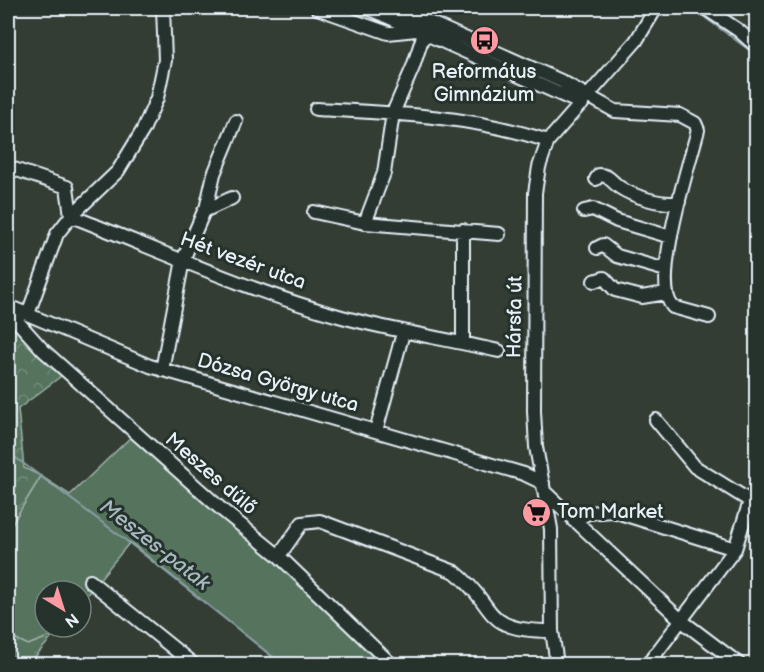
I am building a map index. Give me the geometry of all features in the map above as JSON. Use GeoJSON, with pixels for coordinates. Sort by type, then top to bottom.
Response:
{"type":"FeatureCollection","features":[{"type":"Feature","properties":{"kind":"street"},"geometry":{"type":"LineString","coordinates":[[28,314],[57,234],[71,216],[118,171],[139,137],[157,98],[165,60],[163,8]]}},
{"type":"Feature","properties":{"kind":"street"},"geometry":{"type":"LineString","coordinates":[[317,8],[388,33],[421,31]]}},
{"type":"Feature","properties":{"kind":"street"},"geometry":{"type":"LineString","coordinates":[[368,8],[615,111],[680,115],[695,123],[698,130],[671,237],[666,270],[666,293],[673,307],[709,316]]}},
{"type":"Feature","properties":{"kind":"street"},"geometry":{"type":"LineString","coordinates":[[397,8],[561,81],[585,100]]}},
{"type":"Feature","properties":{"kind":"street","name":"Hársfa út"},"geometry":{"type":"LineString","coordinates":[[557,664],[552,631],[551,529],[534,411],[536,193],[539,167],[548,141],[636,40],[656,8]]}},
{"type":"Feature","properties":{"kind":"street"},"geometry":{"type":"LineString","coordinates":[[705,8],[738,30],[756,46]]}},
{"type":"Feature","properties":{"kind":"street"},"geometry":{"type":"LineString","coordinates":[[365,223],[384,173],[393,113],[413,67],[421,31]]}},
{"type":"Feature","properties":{"kind":"street"},"geometry":{"type":"LineString","coordinates":[[316,109],[393,113],[506,127],[548,141]]}},
{"type":"Feature","properties":{"kind":"street"},"geometry":{"type":"LineString","coordinates":[[162,370],[183,260],[206,209],[211,186],[236,121]]}},
{"type":"Feature","properties":{"kind":"street"},"geometry":{"type":"LineString","coordinates":[[8,167],[67,187],[71,216]]}},
{"type":"Feature","properties":{"kind":"street"},"geometry":{"type":"LineString","coordinates":[[596,178],[604,175],[621,188],[670,204],[679,202]]}},
{"type":"Feature","properties":{"kind":"street"},"geometry":{"type":"LineString","coordinates":[[206,209],[232,198]]}},
{"type":"Feature","properties":{"kind":"street"},"geometry":{"type":"LineString","coordinates":[[584,211],[593,210],[617,221],[671,237]]}},
{"type":"Feature","properties":{"kind":"street"},"geometry":{"type":"LineString","coordinates":[[314,212],[365,223],[499,234]]}},
{"type":"Feature","properties":{"kind":"street","name":"Hét vezér utca"},"geometry":{"type":"LineString","coordinates":[[71,216],[236,282],[292,301],[403,333],[499,351]]}},
{"type":"Feature","properties":{"kind":"street"},"geometry":{"type":"LineString","coordinates":[[463,230],[463,343]]}},
{"type":"Feature","properties":{"kind":"street"},"geometry":{"type":"LineString","coordinates":[[597,248],[603,245],[617,256],[666,270]]}},
{"type":"Feature","properties":{"kind":"street"},"geometry":{"type":"LineString","coordinates":[[594,281],[604,278],[615,290],[642,297],[666,293]]}},
{"type":"Feature","properties":{"kind":"street","name":"Dózsa György utca"},"geometry":{"type":"LineString","coordinates":[[8,308],[28,314],[162,370],[524,474],[544,488]]}},
{"type":"Feature","properties":{"kind":"street","name":"Meszes dűlő"},"geometry":{"type":"LineString","coordinates":[[8,308],[43,350],[79,379],[144,442],[279,556],[391,664]]}},
{"type":"Feature","properties":{"kind":"street"},"geometry":{"type":"LineString","coordinates":[[376,431],[403,333]]}},
{"type":"Feature","properties":{"kind":"street"},"geometry":{"type":"LineString","coordinates":[[648,664],[735,549],[750,501],[695,467],[656,420]]}},
{"type":"Feature","properties":{"kind":"street"},"geometry":{"type":"LineString","coordinates":[[544,488],[574,521],[682,621],[739,664]]}},
{"type":"Feature","properties":{"kind":"street"},"geometry":{"type":"LineString","coordinates":[[574,521],[588,513],[613,511],[637,517],[695,539],[735,549]]}},
{"type":"Feature","properties":{"kind":"street"},"geometry":{"type":"LineString","coordinates":[[279,556],[302,523],[320,521],[455,572],[465,580],[496,620],[510,627],[531,631],[552,631]]}},
{"type":"Feature","properties":{"kind":"street"},"geometry":{"type":"LineString","coordinates":[[93,583],[193,664]]}},
{"type":"Feature","properties":{"kind":"green space"},"geometry":{"type":"Polygon","coordinates":[[[8,318],[65,373],[18,409],[24,468],[41,476],[10,527],[8,522],[8,318]]]}},
{"type":"Feature","properties":{"kind":"green space"},"geometry":{"type":"Polygon","coordinates":[[[132,436],[395,664],[281,664],[130,542],[93,587],[93,579],[33,579],[33,639],[44,639],[28,645],[8,635],[8,522],[10,527],[41,476],[70,495],[132,436]]]}},
{"type":"Feature","properties":{"kind":"green space"},"geometry":{"type":"Polygon","coordinates":[[[8,635],[28,645],[51,639],[34,658],[43,664],[8,664],[8,635]]]}},
{"type":"Feature","properties":{"kind":"waterway"},"geometry":{"type":"LineString","coordinates":[[692,8],[756,55]]}},
{"type":"Feature","properties":{"kind":"waterway","name":"Meszes-patak"},"geometry":{"type":"LineString","coordinates":[[8,452],[123,538],[282,664]]}},
{"type":"Feature","properties":{"kind":"place","name":"Református Gimnázium"},"geometry":{"type":"Point","coordinates":[484,41]}},
{"type":"Feature","properties":{"kind":"place","name":"Tom Market"},"geometry":{"type":"Point","coordinates":[536,512]}}]}
